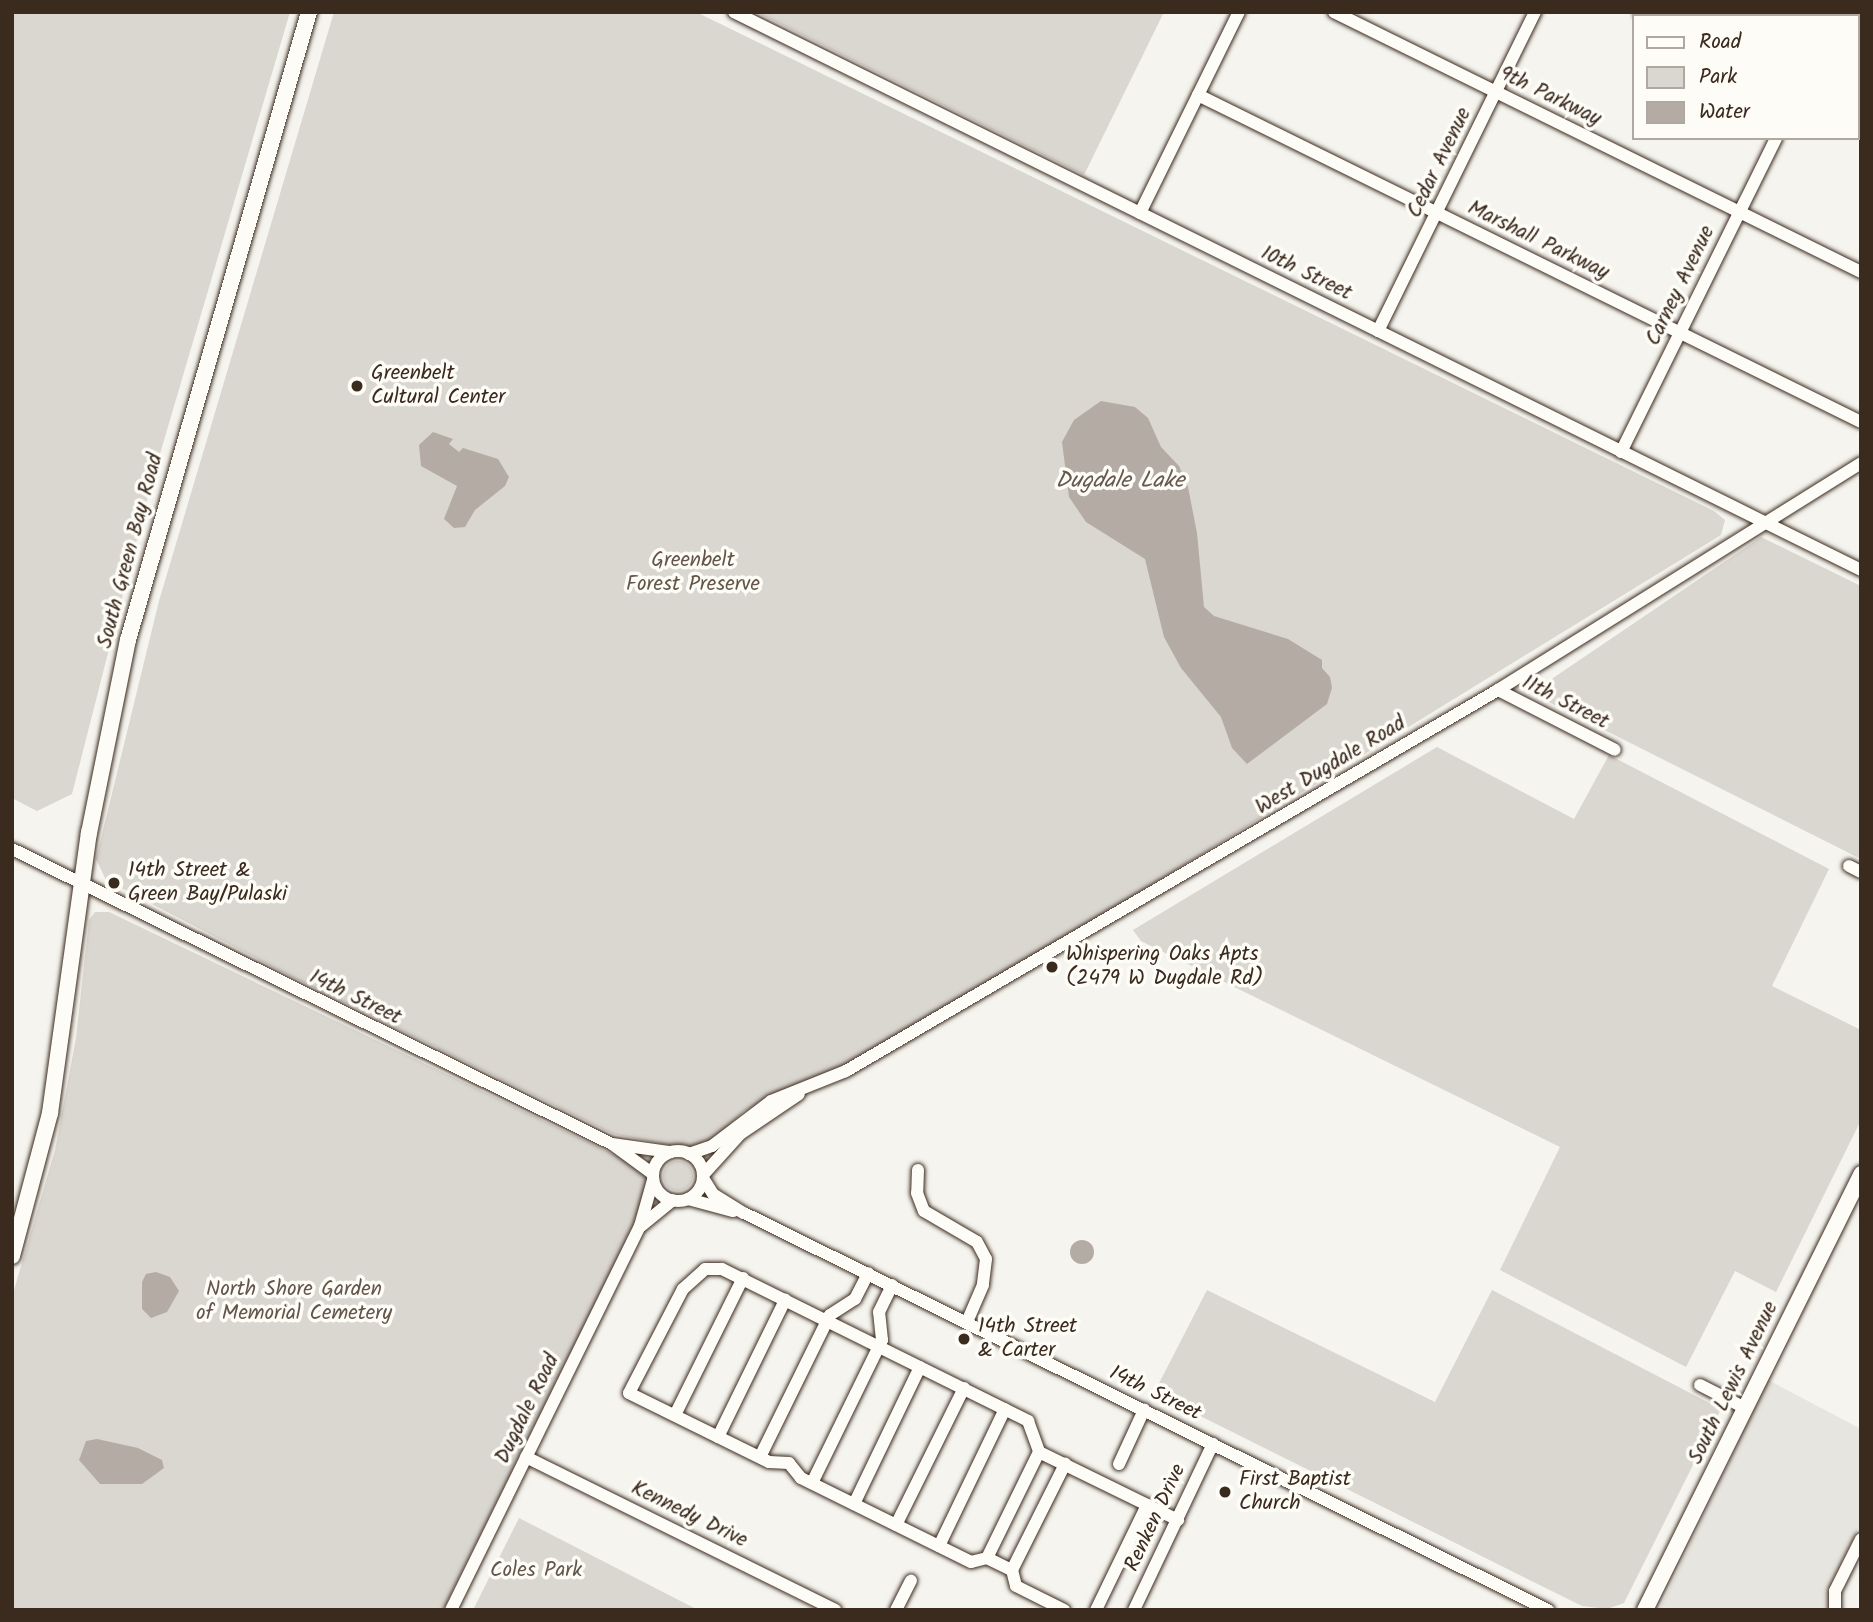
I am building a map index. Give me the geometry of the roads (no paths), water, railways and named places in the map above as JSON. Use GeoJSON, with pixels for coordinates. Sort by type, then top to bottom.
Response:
{"type":"FeatureCollection","features":[{"type":"Feature","properties":{"kind":"main road","name":"South Green Bay Road"},"geometry":{"type":"LineString","coordinates":[[12,1256],[50,1113],[81,884],[105,744],[141,590],[309,12]]}},
{"type":"Feature","properties":{"kind":"main road","name":"South Lewis Avenue"},"geometry":{"type":"LineString","coordinates":[[1645,1610],[1861,1174]]}},
{"type":"Feature","properties":{"kind":"street","name":"10th Street"},"geometry":{"type":"LineString","coordinates":[[734,12],[1861,570]]}},
{"type":"Feature","properties":{"kind":"street"},"geometry":{"type":"LineString","coordinates":[[1140,213],[1239,12]]}},
{"type":"Feature","properties":{"kind":"street","name":"9th Parkway"},"geometry":{"type":"LineString","coordinates":[[1334,12],[1861,272]]}},
{"type":"Feature","properties":{"kind":"street","name":"Cedar Avenue"},"geometry":{"type":"LineString","coordinates":[[1378,331],[1535,12]]}},
{"type":"Feature","properties":{"kind":"street","name":"Marshall Parkway"},"geometry":{"type":"LineString","coordinates":[[1198,94],[1861,422]]}},
{"type":"Feature","properties":{"kind":"street","name":"Carney Avenue"},"geometry":{"type":"LineString","coordinates":[[1621,452],[1775,140]]}},
{"type":"Feature","properties":{"kind":"street","name":"West Dugdale Road"},"geometry":{"type":"LineString","coordinates":[[811,1086],[846,1071],[1027,967],[1498,690],[1762,522],[1861,463]]}},
{"type":"Feature","properties":{"kind":"street","name":"11th Street"},"geometry":{"type":"LineString","coordinates":[[1498,690],[1615,750]]}},
{"type":"Feature","properties":{"kind":"street","name":"14th Street"},"geometry":{"type":"LineString","coordinates":[[12,849],[612,1144],[653,1177]]}},
{"type":"Feature","properties":{"kind":"street"},"geometry":{"type":"LineString","coordinates":[[811,1086],[740,1135],[703,1177],[688,1199],[673,1200],[660,1193],[653,1177],[659,1160],[670,1152],[690,1154],[707,1149],[771,1101],[811,1086]]}},
{"type":"Feature","properties":{"kind":"street","name":"14th Street"},"geometry":{"type":"LineString","coordinates":[[612,1144],[670,1152]]}},
{"type":"Feature","properties":{"kind":"street"},"geometry":{"type":"LineString","coordinates":[[690,1154],[703,1177]]}},
{"type":"Feature","properties":{"kind":"street"},"geometry":{"type":"LineString","coordinates":[[918,1170],[917,1193],[924,1211],[977,1242],[986,1259],[983,1285],[967,1322]]}},
{"type":"Feature","properties":{"kind":"street","name":"Dugdale Road"},"geometry":{"type":"LineString","coordinates":[[451,1610],[640,1226],[653,1177]]}},
{"type":"Feature","properties":{"kind":"street","name":"14th Street"},"geometry":{"type":"LineString","coordinates":[[703,1177],[713,1194],[744,1213],[1548,1610]]}},
{"type":"Feature","properties":{"kind":"street","name":"14th Street"},"geometry":{"type":"LineString","coordinates":[[688,1199],[744,1213]]}},
{"type":"Feature","properties":{"kind":"street"},"geometry":{"type":"LineString","coordinates":[[640,1226],[673,1200]]}},
{"type":"Feature","properties":{"kind":"street"},"geometry":{"type":"LineString","coordinates":[[1012,1570],[986,1558],[971,1562],[812,1483],[789,1463],[760,1457],[629,1393],[691,1279],[714,1267],[743,1278],[1028,1421],[1039,1452],[1178,1520]]}},
{"type":"Feature","properties":{"kind":"street"},"geometry":{"type":"LineString","coordinates":[[760,1457],[827,1321],[838,1308],[855,1299],[868,1273]]}},
{"type":"Feature","properties":{"kind":"street"},"geometry":{"type":"LineString","coordinates":[[675,1416],[743,1278]]}},
{"type":"Feature","properties":{"kind":"street"},"geometry":{"type":"LineString","coordinates":[[812,1483],[879,1346],[883,1335],[879,1312],[892,1285]]}},
{"type":"Feature","properties":{"kind":"street"},"geometry":{"type":"LineString","coordinates":[[718,1437],[785,1300]]}},
{"type":"Feature","properties":{"kind":"street"},"geometry":{"type":"LineString","coordinates":[[854,1504],[920,1367]]}},
{"type":"Feature","properties":{"kind":"street"},"geometry":{"type":"LineString","coordinates":[[1700,1385],[1745,1408]]}},
{"type":"Feature","properties":{"kind":"street"},"geometry":{"type":"LineString","coordinates":[[896,1525],[964,1388]]}},
{"type":"Feature","properties":{"kind":"street"},"geometry":{"type":"LineString","coordinates":[[939,1546],[1005,1409]]}},
{"type":"Feature","properties":{"kind":"street"},"geometry":{"type":"LineString","coordinates":[[1119,1464],[1144,1410]]}},
{"type":"Feature","properties":{"kind":"street","name":"Renken Drive"},"geometry":{"type":"LineString","coordinates":[[1134,1610],[1213,1444]]}},
{"type":"Feature","properties":{"kind":"street"},"geometry":{"type":"LineString","coordinates":[[986,1558],[1039,1452]]}},
{"type":"Feature","properties":{"kind":"street","name":"Kennedy Drive"},"geometry":{"type":"LineString","coordinates":[[526,1457],[835,1610]]}},
{"type":"Feature","properties":{"kind":"street"},"geometry":{"type":"LineString","coordinates":[[1064,1610],[1016,1586],[1012,1570],[1065,1464]]}},
{"type":"Feature","properties":{"kind":"street"},"geometry":{"type":"LineString","coordinates":[[1096,1610],[1147,1505]]}},
{"type":"Feature","properties":{"kind":"street"},"geometry":{"type":"LineString","coordinates":[[1837,1609],[1835,1591],[1861,1539]]}},
{"type":"Feature","properties":{"kind":"street"},"geometry":{"type":"LineString","coordinates":[[896,1610],[911,1581]]}},
{"type":"Feature","properties":{"kind":"water","name":"Dugdale Lake"},"geometry":{"type":"Polygon","coordinates":[[[1101,401],[1135,407],[1148,418],[1161,447],[1179,466],[1188,487],[1197,533],[1204,607],[1214,616],[1288,639],[1322,660],[1322,668],[1330,677],[1332,688],[1327,704],[1247,764],[1232,748],[1221,717],[1181,668],[1164,637],[1145,559],[1086,522],[1069,497],[1062,442],[1074,420],[1101,401]]]}},
{"type":"Feature","properties":{"kind":"water"},"geometry":{"type":"Polygon","coordinates":[[[433,432],[453,439],[449,444],[459,452],[463,448],[498,459],[509,477],[505,486],[475,510],[465,527],[454,528],[444,519],[457,486],[421,466],[419,445],[433,432]]]}},
{"type":"Feature","properties":{"kind":"water"},"geometry":{"type":"Polygon","coordinates":[[[1082,1240],[1093,1247],[1094,1252],[1087,1263],[1082,1264],[1071,1257],[1070,1252],[1077,1241],[1082,1240]]]}},
{"type":"Feature","properties":{"kind":"water"},"geometry":{"type":"Polygon","coordinates":[[[156,1272],[170,1277],[179,1291],[167,1312],[151,1318],[142,1309],[142,1282],[146,1274],[156,1272]]]}},
{"type":"Feature","properties":{"kind":"water"},"geometry":{"type":"Polygon","coordinates":[[[97,1439],[138,1448],[162,1460],[164,1468],[142,1484],[100,1484],[79,1460],[86,1441],[97,1439]]]}},
{"type":"Feature","properties":{"kind":"place","name":"Greenbelt Cultural Center"},"geometry":{"type":"Point","coordinates":[357,386]}},
{"type":"Feature","properties":{"kind":"place","name":"14th Street & Green Bay/Pulaski"},"geometry":{"type":"Point","coordinates":[114,883]}},
{"type":"Feature","properties":{"kind":"place","name":"Whispering Oaks Apts (2479 W Dugdale Rd)"},"geometry":{"type":"Point","coordinates":[1052,967]}},
{"type":"Feature","properties":{"kind":"place","name":"14th Street & Carter"},"geometry":{"type":"Point","coordinates":[964,1339]}},
{"type":"Feature","properties":{"kind":"place","name":"First Baptist Church"},"geometry":{"type":"Point","coordinates":[1225,1492]}},
{"type":"Feature","properties":{"kind":"park label","name":"Greenbelt Forest Preserve"},"geometry":{"type":"Point","coordinates":[693,573]}},
{"type":"Feature","properties":{"kind":"park label","name":"North Shore Garden of Memorial Cemetery"},"geometry":{"type":"Point","coordinates":[294,1302]}},
{"type":"Feature","properties":{"kind":"park label","name":"Coles Park"},"geometry":{"type":"Point","coordinates":[536,1571]}}]}
